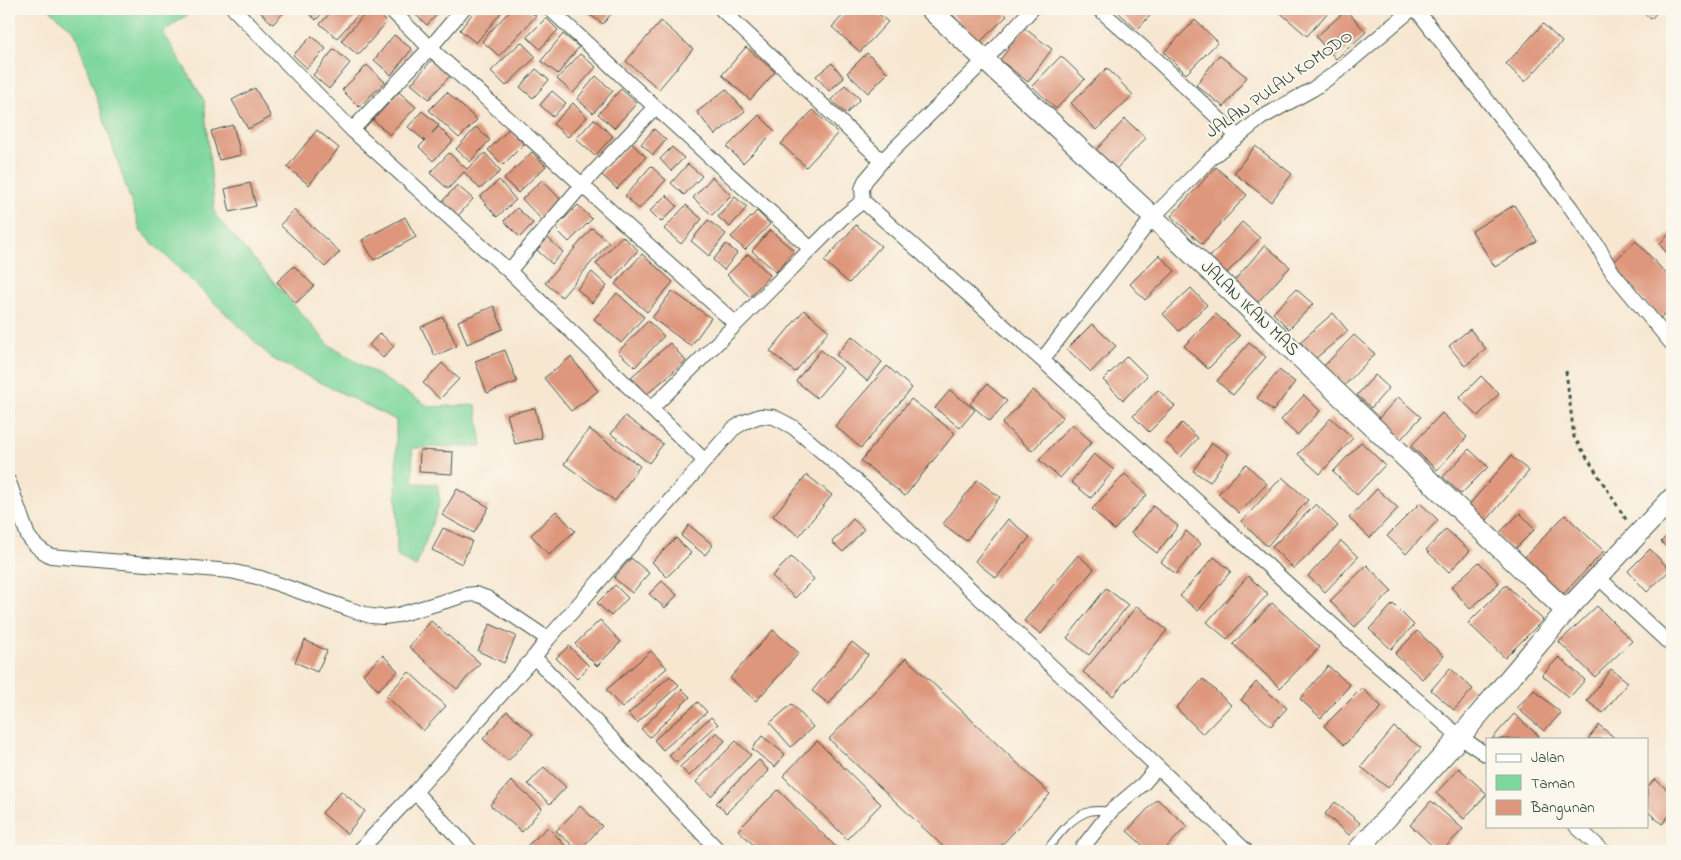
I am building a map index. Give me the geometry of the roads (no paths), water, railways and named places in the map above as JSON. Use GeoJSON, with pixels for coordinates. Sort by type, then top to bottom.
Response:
{"type":"FeatureCollection","features":[{"type":"Feature","properties":{"kind":"street"},"geometry":{"type":"LineString","coordinates":[[234,9],[352,130],[509,271],[704,460]]}},
{"type":"Feature","properties":{"kind":"street"},"geometry":{"type":"LineString","coordinates":[[390,9],[430,48],[736,324]]}},
{"type":"Feature","properties":{"kind":"street"},"geometry":{"type":"LineString","coordinates":[[352,130],[430,48],[463,9]]}},
{"type":"Feature","properties":{"kind":"street"},"geometry":{"type":"LineString","coordinates":[[550,9],[811,248]]}},
{"type":"Feature","properties":{"kind":"street"},"geometry":{"type":"LineString","coordinates":[[721,9],[882,161]]}},
{"type":"Feature","properties":{"kind":"street","name":"JALAN IKAN MAS"},"geometry":{"type":"LineString","coordinates":[[930,9],[1153,217],[1566,611]]}},
{"type":"Feature","properties":{"kind":"street"},"geometry":{"type":"LineString","coordinates":[[1032,9],[985,60],[882,161],[865,181],[862,189],[863,201],[1042,360],[1363,652],[1460,737],[1486,754]]}},
{"type":"Feature","properties":{"kind":"street"},"geometry":{"type":"LineString","coordinates":[[1099,9],[1158,61],[1237,136]]}},
{"type":"Feature","properties":{"kind":"street","name":"JALAN PULAU KOMODO"},"geometry":{"type":"LineString","coordinates":[[1042,360],[1153,217],[1211,158],[1261,118],[1320,84],[1341,69],[1412,9]]}},
{"type":"Feature","properties":{"kind":"street"},"geometry":{"type":"LineString","coordinates":[[1416,9],[1571,208],[1599,248],[1613,273],[1672,344]]}},
{"type":"Feature","properties":{"kind":"street"},"geometry":{"type":"LineString","coordinates":[[509,271],[582,185],[655,107]]}},
{"type":"Feature","properties":{"kind":"street"},"geometry":{"type":"LineString","coordinates":[[651,409],[811,248],[863,201]]}},
{"type":"Feature","properties":{"kind":"street"},"geometry":{"type":"LineString","coordinates":[[359,851],[415,792],[704,460],[733,429],[744,422],[760,416],[774,417],[793,427],[864,488],[1246,851]]}},
{"type":"Feature","properties":{"kind":"street"},"geometry":{"type":"LineString","coordinates":[[9,482],[28,536],[32,543],[51,556],[230,571],[260,578],[364,613],[383,617],[398,615],[466,594],[476,594],[487,598],[548,640]]}},
{"type":"Feature","properties":{"kind":"street"},"geometry":{"type":"LineString","coordinates":[[1357,851],[1460,737],[1566,611],[1672,498]]}},
{"type":"Feature","properties":{"kind":"street"},"geometry":{"type":"LineString","coordinates":[[1599,578],[1672,646]]}},
{"type":"Feature","properties":{"kind":"street"},"geometry":{"type":"LineString","coordinates":[[534,657],[719,851]]}},
{"type":"Feature","properties":{"kind":"street"},"geometry":{"type":"LineString","coordinates":[[1080,851],[1111,811],[1143,784],[1157,768]]}},
{"type":"Feature","properties":{"kind":"street"},"geometry":{"type":"LineString","coordinates":[[415,792],[471,851]]}},
{"type":"Feature","properties":{"kind":"street"},"geometry":{"type":"LineString","coordinates":[[1578,828],[1603,851]]}},
{"type":"Feature","properties":{"kind":"lane"},"geometry":{"type":"LineString","coordinates":[[1046,851],[1074,820],[1090,812],[1111,811]]}}]}
